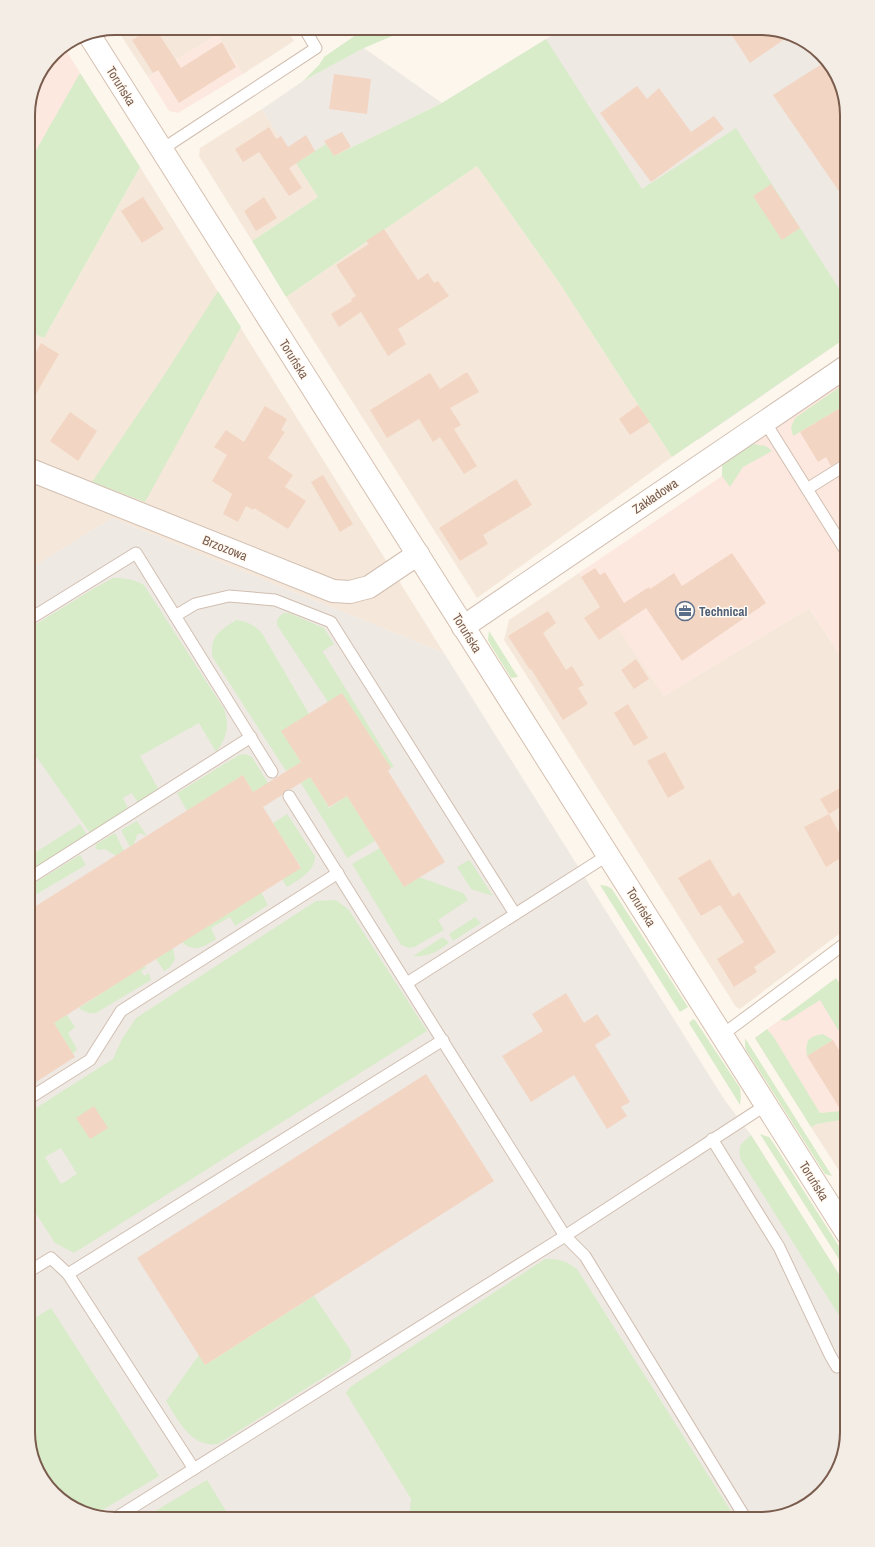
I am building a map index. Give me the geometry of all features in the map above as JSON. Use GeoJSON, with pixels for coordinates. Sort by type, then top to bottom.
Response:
{"type":"FeatureCollection","features":[{"type":"Feature","properties":{"kind":"street","name":"Toruńska"},"geometry":{"type":"LineString","coordinates":[[91,39],[840,1222]]}},
{"type":"Feature","properties":{"kind":"street","name":"Zakładowa"},"geometry":{"type":"LineString","coordinates":[[463,627],[840,371]]}},
{"type":"Feature","properties":{"kind":"street","name":"Brzozowa"},"geometry":{"type":"LineString","coordinates":[[35,472],[333,591],[350,592],[368,587],[418,554]]}},
{"type":"Feature","properties":{"kind":"lane"},"geometry":{"type":"LineString","coordinates":[[161,150],[316,48],[308,35]]}},
{"type":"Feature","properties":{"kind":"lane"},"geometry":{"type":"LineString","coordinates":[[765,422],[840,542]]}},
{"type":"Feature","properties":{"kind":"lane"},"geometry":{"type":"LineString","coordinates":[[807,489],[840,468]]}},
{"type":"Feature","properties":{"kind":"lane"},"geometry":{"type":"LineString","coordinates":[[35,616],[136,553],[272,772]]}},
{"type":"Feature","properties":{"kind":"lane"},"geometry":{"type":"LineString","coordinates":[[175,616],[195,604],[229,596],[275,600],[331,622],[515,914]]}},
{"type":"Feature","properties":{"kind":"lane"},"geometry":{"type":"LineString","coordinates":[[35,875],[251,737]]}},
{"type":"Feature","properties":{"kind":"lane"},"geometry":{"type":"LineString","coordinates":[[289,796],[408,983],[565,1236],[585,1256],[742,1512]]}},
{"type":"Feature","properties":{"kind":"lane"},"geometry":{"type":"LineString","coordinates":[[408,983],[608,855]]}},
{"type":"Feature","properties":{"kind":"lane"},"geometry":{"type":"LineString","coordinates":[[35,1094],[90,1060],[121,1011],[338,873]]}},
{"type":"Feature","properties":{"kind":"lane"},"geometry":{"type":"LineString","coordinates":[[722,1034],[840,947]]}},
{"type":"Feature","properties":{"kind":"lane"},"geometry":{"type":"LineString","coordinates":[[68,1274],[443,1040]]}},
{"type":"Feature","properties":{"kind":"lane"},"geometry":{"type":"LineString","coordinates":[[125,1512],[565,1236],[766,1105]]}},
{"type":"Feature","properties":{"kind":"lane"},"geometry":{"type":"LineString","coordinates":[[712,1139],[778,1246],[830,1355],[837,1366]]}},
{"type":"Feature","properties":{"kind":"lane"},"geometry":{"type":"LineString","coordinates":[[35,1268],[51,1258],[68,1274],[194,1469]]}},
{"type":"Feature","properties":{"kind":"shaded area"},"geometry":{"type":"Polygon","coordinates":[[[121,35],[217,35],[148,77],[121,35]]]}},
{"type":"Feature","properties":{"kind":"shaded area"},"geometry":{"type":"Polygon","coordinates":[[[217,35],[290,35],[294,41],[243,74],[217,35]]]}},
{"type":"Feature","properties":{"kind":"shaded area"},"geometry":{"type":"Polygon","coordinates":[[[217,35],[243,74],[178,113],[169,111],[148,77],[217,35]]]}},
{"type":"Feature","properties":{"kind":"shaded area"},"geometry":{"type":"Polygon","coordinates":[[[553,35],[765,35],[785,39],[795,43],[813,55],[820,62],[832,80],[839,105],[840,342],[698,440],[620,308],[442,103],[553,35]]]}},
{"type":"Feature","properties":{"kind":"shaded area"},"geometry":{"type":"Polygon","coordinates":[[[364,48],[442,103],[334,156],[296,163],[262,109],[303,81],[364,48]]]}},
{"type":"Feature","properties":{"kind":"shaded area"},"geometry":{"type":"Polygon","coordinates":[[[67,52],[80,73],[140,167],[35,153],[35,110],[39,90],[46,75],[55,62],[67,52]]]}},
{"type":"Feature","properties":{"kind":"shaded area"},"geometry":{"type":"Polygon","coordinates":[[[262,109],[318,197],[252,241],[199,156],[200,148],[262,109]]]}},
{"type":"Feature","properties":{"kind":"shaded area"},"geometry":{"type":"Polygon","coordinates":[[[477,166],[558,281],[672,457],[477,598],[286,297],[477,166]]]}},
{"type":"Feature","properties":{"kind":"shaded area"},"geometry":{"type":"Polygon","coordinates":[[[140,167],[444,653],[112,518],[35,566],[35,334],[44,338],[140,167]]]}},
{"type":"Feature","properties":{"kind":"shaded area"},"geometry":{"type":"Polygon","coordinates":[[[840,381],[840,655],[809,608],[664,696],[622,634],[595,599],[579,573],[722,476],[722,466],[731,456],[840,381]]]}},
{"type":"Feature","properties":{"kind":"shaded area"},"geometry":{"type":"Polygon","coordinates":[[[112,518],[444,653],[724,1099],[751,1135],[840,1276],[839,1442],[834,1462],[829,1472],[823,1481],[809,1495],[795,1504],[785,1508],[760,1512],[110,1512],[90,1508],[80,1504],[62,1492],[55,1485],[43,1467],[39,1457],[35,1432],[35,566],[112,518]]]}},
{"type":"Feature","properties":{"kind":"shaded area"},"geometry":{"type":"Polygon","coordinates":[[[579,573],[595,599],[607,592],[664,696],[809,608],[840,655],[840,933],[740,1009],[736,1007],[504,640],[509,620],[579,573]]]}},
{"type":"Feature","properties":{"kind":"shaded area"},"geometry":{"type":"Polygon","coordinates":[[[821,990],[840,1022],[840,1120],[817,1124],[811,1127],[755,1038],[821,990]]]}},
{"type":"Feature","properties":{"kind":"shaded area"},"geometry":{"type":"Polygon","coordinates":[[[840,1120],[840,1172],[811,1127],[817,1124],[840,1120]]]}},
{"type":"Feature","properties":{"kind":"green space"},"geometry":{"type":"Polygon","coordinates":[[[356,35],[392,36],[364,48],[303,81],[319,65],[324,57],[356,35]]]}},
{"type":"Feature","properties":{"kind":"green space"},"geometry":{"type":"Polygon","coordinates":[[[546,39],[642,189],[736,128],[840,290],[840,342],[672,457],[558,281],[477,166],[286,297],[252,241],[318,197],[296,163],[326,144],[334,156],[442,103],[546,39]]]}},
{"type":"Feature","properties":{"kind":"green space"},"geometry":{"type":"Polygon","coordinates":[[[80,73],[140,167],[44,338],[35,334],[35,152],[80,73]]]}},
{"type":"Feature","properties":{"kind":"green space"},"geometry":{"type":"Polygon","coordinates":[[[218,291],[241,327],[145,502],[92,482],[163,377],[218,291]]]}},
{"type":"Feature","properties":{"kind":"green space"},"geometry":{"type":"Polygon","coordinates":[[[840,387],[840,408],[793,436],[791,427],[795,418],[840,387]]]}},
{"type":"Feature","properties":{"kind":"green space"},"geometry":{"type":"Polygon","coordinates":[[[754,444],[766,446],[772,451],[743,467],[730,487],[722,476],[722,466],[736,453],[754,444]]]}},
{"type":"Feature","properties":{"kind":"green space"},"geometry":{"type":"Polygon","coordinates":[[[113,578],[129,579],[144,585],[224,709],[227,726],[223,742],[216,752],[199,723],[140,756],[159,790],[138,803],[132,793],[123,798],[128,808],[90,833],[35,755],[35,625],[113,578]]]}},
{"type":"Feature","properties":{"kind":"green space"},"geometry":{"type":"Polygon","coordinates":[[[284,613],[289,613],[324,628],[334,644],[323,652],[394,767],[389,768],[342,693],[328,702],[277,625],[278,618],[284,613]]]}},
{"type":"Feature","properties":{"kind":"green space"},"geometry":{"type":"Polygon","coordinates":[[[236,620],[244,621],[250,624],[262,633],[309,714],[282,731],[301,762],[286,771],[212,656],[215,638],[221,630],[236,620]]]}},
{"type":"Feature","properties":{"kind":"green space"},"geometry":{"type":"Polygon","coordinates":[[[489,631],[518,677],[511,678],[488,640],[489,631]]]}},
{"type":"Feature","properties":{"kind":"green space"},"geometry":{"type":"Polygon","coordinates":[[[246,754],[252,757],[268,783],[253,792],[243,775],[187,811],[177,793],[239,755],[246,754]]]}},
{"type":"Feature","properties":{"kind":"green space"},"geometry":{"type":"Polygon","coordinates":[[[310,777],[329,808],[347,796],[375,841],[347,858],[301,783],[310,777]]]}},
{"type":"Feature","properties":{"kind":"green space"},"geometry":{"type":"Polygon","coordinates":[[[287,814],[315,856],[314,862],[309,871],[287,887],[282,879],[301,867],[273,823],[287,814]]]}},
{"type":"Feature","properties":{"kind":"green space"},"geometry":{"type":"Polygon","coordinates":[[[137,821],[147,836],[140,833],[137,835],[134,844],[130,847],[121,830],[137,821]]]}},
{"type":"Feature","properties":{"kind":"green space"},"geometry":{"type":"Polygon","coordinates":[[[80,824],[87,835],[35,868],[35,853],[80,824]]]}},
{"type":"Feature","properties":{"kind":"green space"},"geometry":{"type":"Polygon","coordinates":[[[115,833],[124,851],[116,856],[105,849],[98,850],[95,847],[96,844],[115,833]]]}},
{"type":"Feature","properties":{"kind":"green space"},"geometry":{"type":"Polygon","coordinates":[[[380,848],[404,887],[419,877],[463,893],[468,900],[438,920],[444,930],[414,947],[409,948],[401,945],[352,864],[380,848]]]}},
{"type":"Feature","properties":{"kind":"green space"},"geometry":{"type":"Polygon","coordinates":[[[80,855],[86,865],[35,895],[35,883],[80,855]]]}},
{"type":"Feature","properties":{"kind":"green space"},"geometry":{"type":"Polygon","coordinates":[[[469,860],[493,896],[471,889],[457,867],[469,860]]]}},
{"type":"Feature","properties":{"kind":"green space"},"geometry":{"type":"Polygon","coordinates":[[[600,885],[607,886],[612,889],[688,1007],[680,1012],[600,885]]]}},
{"type":"Feature","properties":{"kind":"green space"},"geometry":{"type":"Polygon","coordinates":[[[261,892],[268,905],[235,926],[230,917],[211,928],[216,939],[212,942],[199,948],[191,948],[182,942],[261,892]]]}},
{"type":"Feature","properties":{"kind":"green space"},"geometry":{"type":"Polygon","coordinates":[[[336,900],[349,910],[427,1031],[74,1253],[55,1243],[35,1212],[35,1109],[113,1059],[122,1039],[136,1018],[316,901],[336,900]],[[61,1148],[45,1157],[61,1184],[77,1174],[61,1148]]]}},
{"type":"Feature","properties":{"kind":"green space"},"geometry":{"type":"Polygon","coordinates":[[[475,917],[481,923],[453,941],[449,934],[475,917]]]}},
{"type":"Feature","properties":{"kind":"green space"},"geometry":{"type":"Polygon","coordinates":[[[443,937],[449,943],[440,949],[428,955],[413,956],[443,937]]]}},
{"type":"Feature","properties":{"kind":"green space"},"geometry":{"type":"Polygon","coordinates":[[[173,948],[175,960],[169,968],[164,971],[156,959],[173,948]]]}},
{"type":"Feature","properties":{"kind":"green space"},"geometry":{"type":"Polygon","coordinates":[[[144,966],[146,968],[141,971],[144,976],[149,973],[151,980],[96,1013],[83,1011],[79,1008],[144,966]]]}},
{"type":"Feature","properties":{"kind":"green space"},"geometry":{"type":"Polygon","coordinates":[[[836,978],[840,984],[840,1029],[838,1030],[820,1000],[787,1021],[780,1020],[836,978]]]}},
{"type":"Feature","properties":{"kind":"green space"},"geometry":{"type":"Polygon","coordinates":[[[67,1015],[75,1027],[68,1033],[77,1049],[73,1054],[54,1023],[67,1015]]]}},
{"type":"Feature","properties":{"kind":"green space"},"geometry":{"type":"Polygon","coordinates":[[[693,1019],[740,1088],[740,1105],[689,1023],[693,1019]]]}},
{"type":"Feature","properties":{"kind":"green space"},"geometry":{"type":"Polygon","coordinates":[[[767,1029],[773,1036],[820,1113],[840,1111],[840,1120],[817,1124],[811,1127],[755,1038],[767,1029]]]}},
{"type":"Feature","properties":{"kind":"green space"},"geometry":{"type":"Polygon","coordinates":[[[823,1034],[833,1040],[807,1056],[807,1043],[809,1040],[814,1036],[823,1034]]]}},
{"type":"Feature","properties":{"kind":"green space"},"geometry":{"type":"Polygon","coordinates":[[[745,1038],[832,1176],[825,1174],[746,1050],[745,1038]]]}},
{"type":"Feature","properties":{"kind":"green space"},"geometry":{"type":"Polygon","coordinates":[[[760,1134],[769,1137],[774,1144],[840,1248],[840,1261],[760,1134]]]}},
{"type":"Feature","properties":{"kind":"green space"},"geometry":{"type":"Polygon","coordinates":[[[751,1135],[840,1276],[840,1317],[741,1160],[739,1151],[751,1135]]]}},
{"type":"Feature","properties":{"kind":"green space"},"geometry":{"type":"Polygon","coordinates":[[[545,1259],[562,1261],[577,1269],[732,1512],[410,1512],[411,1499],[346,1393],[350,1387],[545,1259]]]}},
{"type":"Feature","properties":{"kind":"green space"},"geometry":{"type":"Polygon","coordinates":[[[314,1296],[351,1351],[351,1356],[348,1362],[218,1444],[200,1442],[186,1431],[166,1401],[199,1355],[205,1365],[314,1296]]]}},
{"type":"Feature","properties":{"kind":"green space"},"geometry":{"type":"Polygon","coordinates":[[[51,1308],[159,1476],[102,1510],[80,1504],[62,1492],[55,1485],[43,1467],[39,1457],[35,1432],[35,1318],[51,1308]]]}},
{"type":"Feature","properties":{"kind":"green space"},"geometry":{"type":"Polygon","coordinates":[[[207,1480],[227,1512],[154,1512],[207,1480]]]}},
{"type":"Feature","properties":{"kind":"building"},"geometry":{"type":"Polygon","coordinates":[[[140,35],[160,35],[181,68],[222,42],[236,67],[179,103],[158,70],[153,73],[132,40],[140,35]]]}},
{"type":"Feature","properties":{"kind":"building"},"geometry":{"type":"Polygon","coordinates":[[[732,35],[765,35],[785,39],[750,63],[732,35]]]}},
{"type":"Feature","properties":{"kind":"building"},"geometry":{"type":"Polygon","coordinates":[[[821,64],[832,80],[839,105],[840,193],[773,95],[821,64]]]}},
{"type":"Feature","properties":{"kind":"building"},"geometry":{"type":"Polygon","coordinates":[[[334,74],[371,79],[367,114],[329,109],[334,74]]]}},
{"type":"Feature","properties":{"kind":"building"},"geometry":{"type":"Polygon","coordinates":[[[637,86],[647,99],[659,88],[691,132],[714,116],[724,129],[651,182],[600,113],[637,86]]]}},
{"type":"Feature","properties":{"kind":"building"},"geometry":{"type":"Polygon","coordinates":[[[269,127],[276,139],[281,136],[288,147],[306,135],[315,151],[289,168],[302,188],[289,196],[259,152],[243,162],[235,149],[269,127]]]}},
{"type":"Feature","properties":{"kind":"building"},"geometry":{"type":"Polygon","coordinates":[[[342,132],[351,147],[334,156],[324,141],[342,132]]]}},
{"type":"Feature","properties":{"kind":"building"},"geometry":{"type":"Polygon","coordinates":[[[771,184],[800,228],[782,240],[753,196],[771,184]]]}},
{"type":"Feature","properties":{"kind":"building"},"geometry":{"type":"Polygon","coordinates":[[[143,197],[164,229],[142,243],[121,211],[143,197]]]}},
{"type":"Feature","properties":{"kind":"building"},"geometry":{"type":"Polygon","coordinates":[[[264,197],[277,218],[256,231],[244,211],[264,197]]]}},
{"type":"Feature","properties":{"kind":"building"},"geometry":{"type":"Polygon","coordinates":[[[384,229],[418,280],[428,273],[434,283],[438,281],[449,296],[398,329],[406,344],[388,356],[361,312],[339,327],[331,314],[352,301],[351,299],[356,296],[336,265],[369,244],[366,241],[384,229]]]}},
{"type":"Feature","properties":{"kind":"building"},"geometry":{"type":"Polygon","coordinates":[[[41,343],[59,354],[35,396],[35,354],[41,343]]]}},
{"type":"Feature","properties":{"kind":"building"},"geometry":{"type":"Polygon","coordinates":[[[467,372],[479,392],[450,408],[461,425],[454,429],[477,466],[464,474],[440,437],[433,442],[419,419],[387,438],[370,410],[430,373],[440,389],[467,372]]]}},
{"type":"Feature","properties":{"kind":"building"},"geometry":{"type":"Polygon","coordinates":[[[638,405],[650,422],[630,435],[619,419],[638,405]]]}},
{"type":"Feature","properties":{"kind":"building"},"geometry":{"type":"Polygon","coordinates":[[[265,406],[287,419],[281,430],[285,432],[268,458],[293,475],[285,487],[306,501],[288,529],[254,508],[253,510],[246,506],[238,522],[223,514],[232,494],[212,481],[227,455],[214,447],[226,430],[244,442],[265,406]]]}},
{"type":"Feature","properties":{"kind":"building"},"geometry":{"type":"Polygon","coordinates":[[[840,408],[840,461],[831,466],[826,457],[818,462],[800,432],[840,408]]]}},
{"type":"Feature","properties":{"kind":"building"},"geometry":{"type":"Polygon","coordinates":[[[70,412],[97,431],[78,461],[50,441],[70,412]]]}},
{"type":"Feature","properties":{"kind":"building"},"geometry":{"type":"Polygon","coordinates":[[[323,475],[353,524],[340,532],[311,482],[323,475]]]}},
{"type":"Feature","properties":{"kind":"building"},"geometry":{"type":"Polygon","coordinates":[[[516,479],[532,505],[483,535],[488,544],[460,561],[439,528],[516,479]]]}},
{"type":"Feature","properties":{"kind":"building"},"geometry":{"type":"Polygon","coordinates":[[[732,553],[766,603],[682,661],[646,608],[599,640],[584,618],[600,607],[581,577],[595,568],[600,575],[605,572],[624,603],[649,587],[650,589],[674,573],[682,586],[732,553]]]}},
{"type":"Feature","properties":{"kind":"building"},"geometry":{"type":"Polygon","coordinates":[[[548,611],[556,623],[543,633],[566,670],[572,666],[584,685],[578,688],[588,704],[563,720],[508,636],[548,611]]]}},
{"type":"Feature","properties":{"kind":"building"},"geometry":{"type":"Polygon","coordinates":[[[636,659],[649,679],[634,689],[621,670],[636,659]]]}},
{"type":"Feature","properties":{"kind":"building"},"geometry":{"type":"Polygon","coordinates":[[[342,693],[391,768],[388,771],[445,862],[404,887],[347,796],[329,807],[310,777],[291,789],[286,790],[282,795],[263,807],[301,868],[54,1023],[75,1057],[35,1083],[35,907],[243,775],[253,792],[301,762],[281,731],[342,693]]]}},
{"type":"Feature","properties":{"kind":"building"},"geometry":{"type":"Polygon","coordinates":[[[628,704],[648,738],[634,746],[614,713],[628,704]]]}},
{"type":"Feature","properties":{"kind":"building"},"geometry":{"type":"Polygon","coordinates":[[[665,752],[685,788],[668,798],[647,761],[665,752]]]}},
{"type":"Feature","properties":{"kind":"building"},"geometry":{"type":"Polygon","coordinates":[[[840,788],[840,807],[829,814],[820,799],[840,788]]]}},
{"type":"Feature","properties":{"kind":"building"},"geometry":{"type":"Polygon","coordinates":[[[829,814],[840,834],[840,858],[826,867],[804,827],[829,814]]]}},
{"type":"Feature","properties":{"kind":"building"},"geometry":{"type":"Polygon","coordinates":[[[710,859],[733,897],[739,892],[776,952],[754,967],[757,972],[734,987],[717,959],[744,942],[720,905],[701,916],[678,878],[710,859]]]}},
{"type":"Feature","properties":{"kind":"building"},"geometry":{"type":"Polygon","coordinates":[[[566,993],[584,1023],[597,1014],[611,1035],[595,1045],[630,1102],[621,1107],[627,1116],[607,1129],[574,1075],[531,1102],[502,1056],[543,1031],[532,1014],[566,993]]]}},
{"type":"Feature","properties":{"kind":"building"},"geometry":{"type":"Polygon","coordinates":[[[833,1040],[840,1052],[840,1109],[807,1056],[833,1040]]]}},
{"type":"Feature","properties":{"kind":"building"},"geometry":{"type":"Polygon","coordinates":[[[426,1074],[494,1181],[205,1365],[137,1258],[426,1074]]]}},
{"type":"Feature","properties":{"kind":"building"},"geometry":{"type":"Polygon","coordinates":[[[94,1106],[108,1128],[90,1139],[76,1118],[94,1106]]]}},
{"type":"Feature","properties":{"kind":"place","name":"Technical"},"geometry":{"type":"Point","coordinates":[685,611]}}]}
